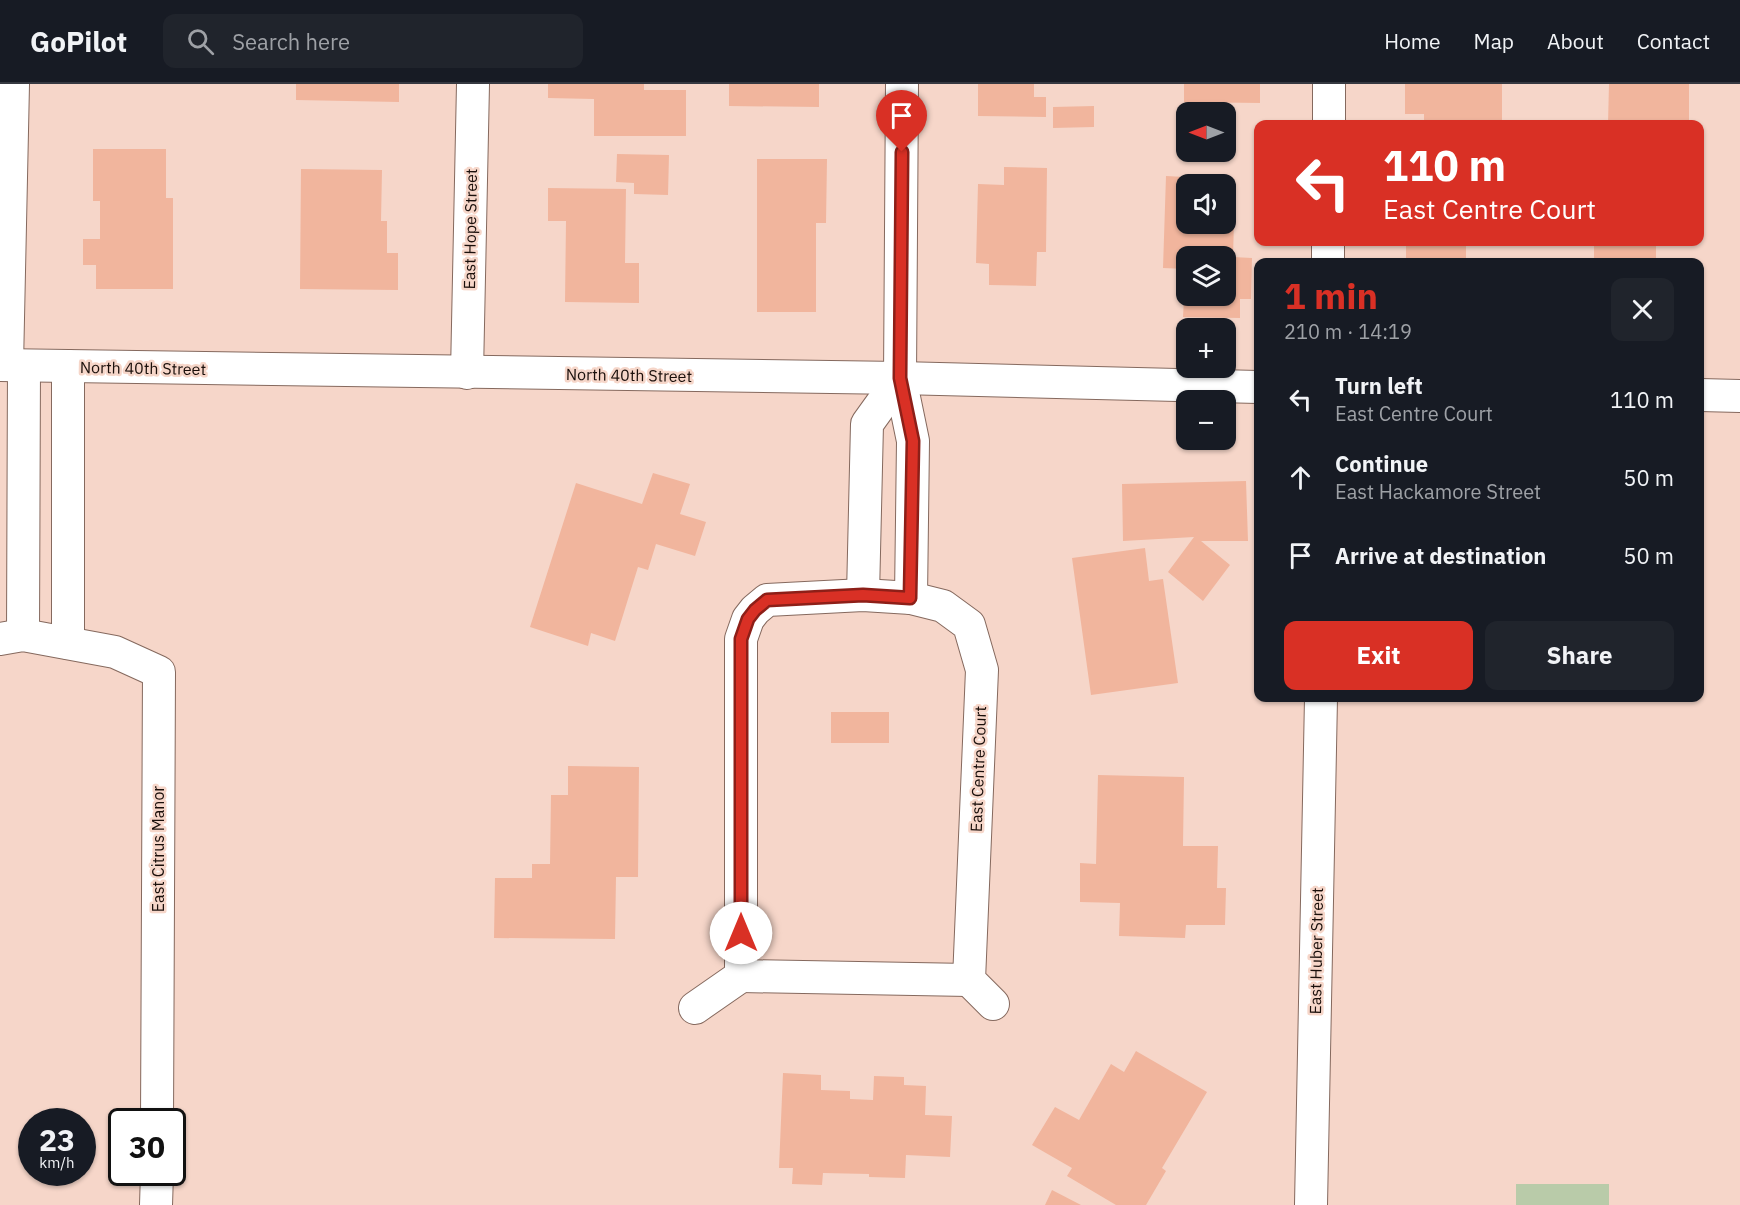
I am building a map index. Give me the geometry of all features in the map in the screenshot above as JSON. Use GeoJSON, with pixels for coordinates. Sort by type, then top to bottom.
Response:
{"type":"FeatureCollection","features":[{"type":"Feature","properties":{"kind":"street","name":"East Citrus Manor"},"geometry":{"type":"LineString","coordinates":[[13,84],[10,365],[24,501],[12,637],[68,643],[115,652],[159,672],[157,1108]]}},
{"type":"Feature","properties":{"kind":"street","name":"East Hope Street"},"geometry":{"type":"LineString","coordinates":[[467,373],[472,84]]}},
{"type":"Feature","properties":{"kind":"street"},"geometry":{"type":"LineString","coordinates":[[902,84],[900,378],[913,441],[910,598]]}},
{"type":"Feature","properties":{"kind":"street"},"geometry":{"type":"LineString","coordinates":[[1329,84],[1329,120]]}},
{"type":"Feature","properties":{"kind":"street","name":"North 40th Street"},"geometry":{"type":"LineString","coordinates":[[10,365],[900,378],[1254,387]]}},
{"type":"Feature","properties":{"kind":"street"},"geometry":{"type":"LineString","coordinates":[[68,366],[68,643]]}},
{"type":"Feature","properties":{"kind":"street"},"geometry":{"type":"LineString","coordinates":[[863,595],[867,424],[900,378]]}},
{"type":"Feature","properties":{"kind":"street"},"geometry":{"type":"LineString","coordinates":[[1704,395],[1740,396]]}},
{"type":"Feature","properties":{"kind":"street"},"geometry":{"type":"LineString","coordinates":[[24,501],[68,501]]}},
{"type":"Feature","properties":{"kind":"street"},"geometry":{"type":"LineString","coordinates":[[865,524],[912,524]]}},
{"type":"Feature","properties":{"kind":"street","name":"East Centre Court"},"geometry":{"type":"LineString","coordinates":[[741,976],[741,639],[748,619],[767,600],[863,595],[910,598],[943,606],[969,625],[982,670],[969,980]]}},
{"type":"Feature","properties":{"kind":"street","name":"East Huber Street"},"geometry":{"type":"LineString","coordinates":[[1311,1205],[1321,702]]}},
{"type":"Feature","properties":{"kind":"street"},"geometry":{"type":"LineString","coordinates":[[695,1008],[741,976],[969,980],[993,1004]]}},
{"type":"Feature","properties":{"kind":"street"},"geometry":{"type":"LineString","coordinates":[[156,1205],[157,1186]]}},
{"type":"Feature","properties":{"kind":"green space"},"geometry":{"type":"Polygon","coordinates":[[[1516,1184],[1609,1184],[1609,1205],[1516,1205],[1516,1184]]]}},
{"type":"Feature","properties":{"kind":"building"},"geometry":{"type":"Polygon","coordinates":[[[296,84],[399,84],[399,102],[296,100],[296,84]]]}},
{"type":"Feature","properties":{"kind":"building"},"geometry":{"type":"Polygon","coordinates":[[[548,84],[644,84],[644,90],[686,90],[686,136],[594,136],[594,99],[548,98],[548,84]]]}},
{"type":"Feature","properties":{"kind":"building"},"geometry":{"type":"Polygon","coordinates":[[[729,84],[819,84],[819,107],[729,106],[729,84]]]}},
{"type":"Feature","properties":{"kind":"building"},"geometry":{"type":"Polygon","coordinates":[[[978,84],[1034,84],[1034,97],[1046,97],[1046,117],[978,116],[978,84]]]}},
{"type":"Feature","properties":{"kind":"building"},"geometry":{"type":"Polygon","coordinates":[[[1184,84],[1260,84],[1260,103],[1184,102],[1184,84]]]}},
{"type":"Feature","properties":{"kind":"building"},"geometry":{"type":"Polygon","coordinates":[[[1405,84],[1502,84],[1502,120],[1424,120],[1424,114],[1405,114],[1405,84]]]}},
{"type":"Feature","properties":{"kind":"building"},"geometry":{"type":"Polygon","coordinates":[[[1609,84],[1689,84],[1689,120],[1608,120],[1609,84]]]}},
{"type":"Feature","properties":{"kind":"building"},"geometry":{"type":"Polygon","coordinates":[[[1094,106],[1094,127],[1053,128],[1053,107],[1094,106]]]}},
{"type":"Feature","properties":{"kind":"building"},"geometry":{"type":"Polygon","coordinates":[[[93,149],[166,149],[166,198],[173,198],[173,289],[96,289],[96,265],[83,265],[83,239],[100,239],[100,201],[93,201],[93,149]]]}},
{"type":"Feature","properties":{"kind":"building"},"geometry":{"type":"Polygon","coordinates":[[[617,154],[669,155],[668,195],[634,194],[634,183],[616,182],[617,154]]]}},
{"type":"Feature","properties":{"kind":"building"},"geometry":{"type":"Polygon","coordinates":[[[757,159],[827,159],[826,223],[816,223],[816,312],[757,312],[757,159]]]}},
{"type":"Feature","properties":{"kind":"building"},"geometry":{"type":"Polygon","coordinates":[[[1004,167],[1047,168],[1046,252],[1037,252],[1036,286],[989,285],[989,264],[976,263],[978,184],[1004,185],[1004,167]]]}},
{"type":"Feature","properties":{"kind":"building"},"geometry":{"type":"Polygon","coordinates":[[[301,169],[382,170],[381,221],[387,221],[387,253],[398,253],[398,290],[300,289],[301,169]]]}},
{"type":"Feature","properties":{"kind":"building"},"geometry":{"type":"Polygon","coordinates":[[[1166,176],[1176,177],[1176,234],[1234,234],[1233,246],[1176,246],[1176,269],[1163,268],[1166,176]]]}},
{"type":"Feature","properties":{"kind":"building"},"geometry":{"type":"Polygon","coordinates":[[[548,188],[626,189],[625,263],[639,263],[639,303],[565,302],[566,221],[548,221],[548,188]]]}},
{"type":"Feature","properties":{"kind":"building"},"geometry":{"type":"Polygon","coordinates":[[[1406,246],[1466,246],[1466,258],[1406,258],[1406,246]]]}},
{"type":"Feature","properties":{"kind":"building"},"geometry":{"type":"Polygon","coordinates":[[[1594,246],[1656,246],[1656,258],[1594,258],[1594,246]]]}},
{"type":"Feature","properties":{"kind":"building"},"geometry":{"type":"Polygon","coordinates":[[[1236,257],[1252,258],[1251,299],[1240,299],[1240,318],[1183,317],[1184,306],[1236,306],[1236,257]]]}},
{"type":"Feature","properties":{"kind":"building"},"geometry":{"type":"Polygon","coordinates":[[[653,473],[690,484],[680,514],[706,522],[695,556],[656,544],[648,570],[638,567],[615,641],[591,633],[588,646],[530,627],[576,483],[642,504],[653,473]]]}},
{"type":"Feature","properties":{"kind":"building"},"geometry":{"type":"Polygon","coordinates":[[[1246,481],[1248,541],[1201,541],[1230,565],[1203,601],[1168,572],[1194,537],[1123,541],[1122,484],[1246,481]]]}},
{"type":"Feature","properties":{"kind":"building"},"geometry":{"type":"Polygon","coordinates":[[[1145,548],[1149,581],[1163,579],[1178,683],[1091,695],[1072,558],[1145,548]]]}},
{"type":"Feature","properties":{"kind":"building"},"geometry":{"type":"Polygon","coordinates":[[[831,712],[889,712],[889,743],[831,743],[831,712]]]}},
{"type":"Feature","properties":{"kind":"building"},"geometry":{"type":"Polygon","coordinates":[[[568,766],[639,767],[638,877],[616,877],[615,939],[494,938],[495,878],[532,878],[532,864],[550,864],[551,795],[568,795],[568,766]]]}},
{"type":"Feature","properties":{"kind":"building"},"geometry":{"type":"Polygon","coordinates":[[[1098,775],[1184,777],[1183,846],[1218,846],[1217,888],[1226,888],[1225,925],[1186,925],[1185,938],[1119,936],[1120,903],[1080,902],[1080,863],[1096,864],[1098,775]]]}},
{"type":"Feature","properties":{"kind":"building"},"geometry":{"type":"Polygon","coordinates":[[[1136,1051],[1207,1092],[1162,1168],[1166,1171],[1146,1205],[1116,1205],[1067,1176],[1072,1168],[1032,1145],[1055,1107],[1079,1120],[1111,1064],[1124,1072],[1136,1051]]]}},
{"type":"Feature","properties":{"kind":"building"},"geometry":{"type":"Polygon","coordinates":[[[783,1073],[821,1075],[821,1090],[850,1091],[850,1099],[873,1100],[874,1076],[904,1077],[904,1085],[926,1086],[925,1115],[952,1116],[950,1157],[906,1155],[905,1178],[869,1177],[869,1174],[823,1173],[822,1185],[792,1184],[793,1168],[779,1168],[783,1073]]]}},
{"type":"Feature","properties":{"kind":"building"},"geometry":{"type":"Polygon","coordinates":[[[1052,1190],[1081,1205],[1045,1205],[1052,1190]]]}},
{"type":"Feature","properties":{"kind":"route"},"geometry":{"type":"LineString","coordinates":[[741,933],[741,639],[748,619],[767,600],[863,595],[910,598],[913,441],[900,378],[902,152]]}}]}
